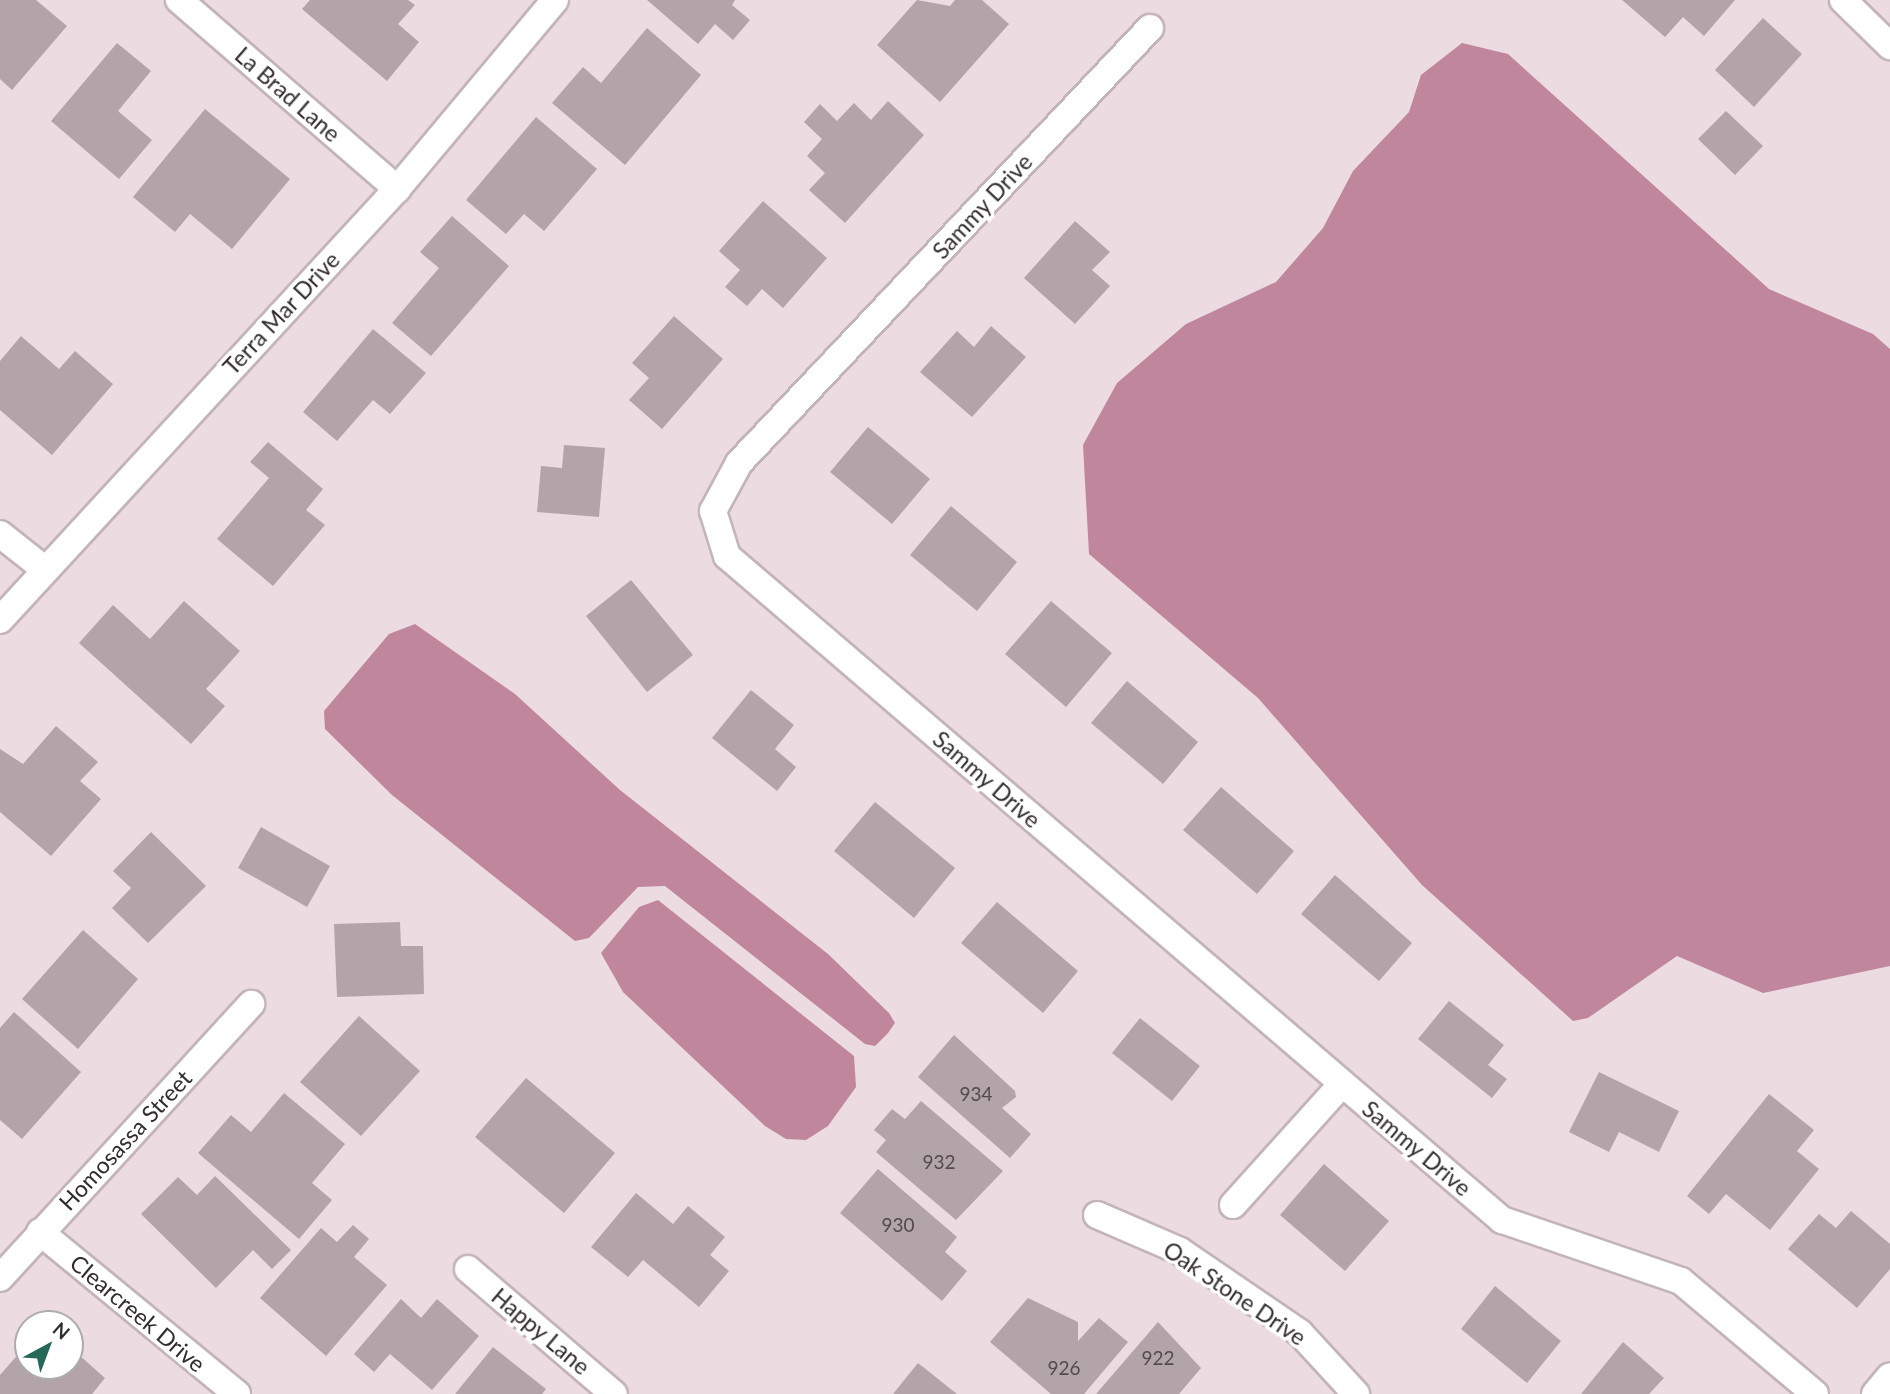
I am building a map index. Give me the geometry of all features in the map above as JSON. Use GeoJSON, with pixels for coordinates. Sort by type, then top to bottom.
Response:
{"type":"FeatureCollection","features":[{"type":"Feature","properties":{"kind":"street","name":"La Brad Lane"},"geometry":{"type":"LineString","coordinates":[[179,0],[397,189]]}},
{"type":"Feature","properties":{"kind":"street","name":"Terra Mar Drive"},"geometry":{"type":"LineString","coordinates":[[0,620],[43,568],[397,189],[555,0]]}},
{"type":"Feature","properties":{"kind":"street"},"geometry":{"type":"LineString","coordinates":[[1843,0],[1890,46]]}},
{"type":"Feature","properties":{"kind":"street","name":"Sammy Drive"},"geometry":{"type":"LineString","coordinates":[[1150,28],[739,463],[713,511],[727,556],[1502,1220],[1681,1281],[1815,1394]]}},
{"type":"Feature","properties":{"kind":"street"},"geometry":{"type":"LineString","coordinates":[[0,534],[43,568]]}},
{"type":"Feature","properties":{"kind":"street","name":"Homosassa Street"},"geometry":{"type":"LineString","coordinates":[[0,1278],[251,1004]]}},
{"type":"Feature","properties":{"kind":"street"},"geometry":{"type":"LineString","coordinates":[[1233,1205],[1342,1084]]}},
{"type":"Feature","properties":{"kind":"street","name":"Oak Stone Drive"},"geometry":{"type":"LineString","coordinates":[[1097,1215],[1180,1251],[1289,1325],[1356,1394]]}},
{"type":"Feature","properties":{"kind":"street","name":"Clearcreek Drive"},"geometry":{"type":"LineString","coordinates":[[40,1232],[237,1394]]}},
{"type":"Feature","properties":{"kind":"street","name":"Happy Lane"},"geometry":{"type":"LineString","coordinates":[[468,1269],[614,1394]]}},
{"type":"Feature","properties":{"kind":"street"},"geometry":{"type":"LineString","coordinates":[[1875,1394],[1890,1376]]}},
{"type":"Feature","properties":{"kind":"shaded area"},"geometry":{"type":"Polygon","coordinates":[[[1462,43],[1508,54],[1769,289],[1873,334],[1890,349],[1890,966],[1763,993],[1677,956],[1588,1018],[1573,1021],[1422,885],[1258,698],[1089,554],[1083,445],[1117,383],[1186,324],[1276,282],[1323,228],[1353,171],[1409,112],[1421,75],[1462,43]]]}},
{"type":"Feature","properties":{"kind":"shaded area"},"geometry":{"type":"Polygon","coordinates":[[[415,624],[515,694],[620,790],[828,954],[889,1013],[895,1023],[888,1033],[875,1046],[865,1044],[665,886],[638,887],[589,938],[575,941],[392,795],[325,729],[324,711],[389,634],[415,624]]]}},
{"type":"Feature","properties":{"kind":"shaded area"},"geometry":{"type":"Polygon","coordinates":[[[658,900],[854,1056],[856,1087],[828,1126],[806,1140],[786,1139],[765,1126],[623,992],[601,953],[639,907],[658,900]]]}},
{"type":"Feature","properties":{"kind":"building"},"geometry":{"type":"Polygon","coordinates":[[[0,0],[36,0],[67,26],[12,90],[0,79],[0,0]]]}},
{"type":"Feature","properties":{"kind":"building"},"geometry":{"type":"Polygon","coordinates":[[[310,0],[408,0],[415,5],[398,24],[419,42],[387,81],[302,9],[310,0]]]}},
{"type":"Feature","properties":{"kind":"building"},"geometry":{"type":"Polygon","coordinates":[[[647,0],[735,0],[732,5],[750,20],[733,40],[715,24],[698,44],[647,0]]]}},
{"type":"Feature","properties":{"kind":"building"},"geometry":{"type":"Polygon","coordinates":[[[917,0],[950,6],[955,0],[982,0],[1009,24],[940,102],[877,45],[917,0]]]}},
{"type":"Feature","properties":{"kind":"building"},"geometry":{"type":"Polygon","coordinates":[[[1622,0],[1735,0],[1704,36],[1683,17],[1665,37],[1622,0]]]}},
{"type":"Feature","properties":{"kind":"building"},"geometry":{"type":"Polygon","coordinates":[[[1763,18],[1802,54],[1754,107],[1715,70],[1763,18]]]}},
{"type":"Feature","properties":{"kind":"building"},"geometry":{"type":"Polygon","coordinates":[[[647,28],[701,75],[625,165],[552,103],[583,67],[601,83],[647,28]]]}},
{"type":"Feature","properties":{"kind":"building"},"geometry":{"type":"Polygon","coordinates":[[[117,43],[151,71],[118,111],[152,140],[119,179],[51,121],[117,43]]]}},
{"type":"Feature","properties":{"kind":"building"},"geometry":{"type":"Polygon","coordinates":[[[888,101],[924,135],[845,223],[809,190],[825,173],[807,156],[822,139],[804,122],[820,104],[837,121],[854,103],[871,120],[888,101]]]}},
{"type":"Feature","properties":{"kind":"building"},"geometry":{"type":"Polygon","coordinates":[[[205,109],[290,179],[232,249],[190,214],[175,232],[133,197],[205,109]]]}},
{"type":"Feature","properties":{"kind":"building"},"geometry":{"type":"Polygon","coordinates":[[[1726,111],[1763,146],[1735,175],[1698,139],[1726,111]]]}},
{"type":"Feature","properties":{"kind":"building"},"geometry":{"type":"Polygon","coordinates":[[[536,117],[597,169],[544,231],[524,214],[506,234],[466,200],[536,117]]]}},
{"type":"Feature","properties":{"kind":"building"},"geometry":{"type":"Polygon","coordinates":[[[763,201],[827,258],[783,308],[762,289],[747,306],[725,287],[740,270],[719,251],[763,201]]]}},
{"type":"Feature","properties":{"kind":"building"},"geometry":{"type":"Polygon","coordinates":[[[452,216],[509,266],[431,356],[392,323],[439,268],[420,252],[452,216]]]}},
{"type":"Feature","properties":{"kind":"building"},"geometry":{"type":"Polygon","coordinates":[[[1075,221],[1110,252],[1092,270],[1110,286],[1075,324],[1024,278],[1075,221]]]}},
{"type":"Feature","properties":{"kind":"building"},"geometry":{"type":"Polygon","coordinates":[[[674,316],[723,359],[662,429],[629,400],[649,378],[632,363],[674,316]]]}},
{"type":"Feature","properties":{"kind":"building"},"geometry":{"type":"Polygon","coordinates":[[[991,326],[1026,357],[972,417],[920,372],[957,331],[974,347],[991,326]]]}},
{"type":"Feature","properties":{"kind":"building"},"geometry":{"type":"Polygon","coordinates":[[[373,329],[426,373],[390,414],[373,400],[337,441],[303,412],[373,329]]]}},
{"type":"Feature","properties":{"kind":"building"},"geometry":{"type":"Polygon","coordinates":[[[21,336],[59,369],[75,351],[113,384],[52,455],[0,410],[0,361],[21,336]]]}},
{"type":"Feature","properties":{"kind":"building"},"geometry":{"type":"Polygon","coordinates":[[[868,427],[930,479],[892,524],[830,472],[868,427]]]}},
{"type":"Feature","properties":{"kind":"building"},"geometry":{"type":"Polygon","coordinates":[[[268,442],[323,489],[306,510],[325,525],[273,586],[217,539],[269,478],[250,462],[268,442]]]}},
{"type":"Feature","properties":{"kind":"building"},"geometry":{"type":"Polygon","coordinates":[[[564,445],[605,448],[599,517],[537,512],[541,466],[562,468],[564,445]]]}},
{"type":"Feature","properties":{"kind":"building"},"geometry":{"type":"Polygon","coordinates":[[[951,506],[1017,562],[977,611],[910,555],[951,506]]]}},
{"type":"Feature","properties":{"kind":"building"},"geometry":{"type":"Polygon","coordinates":[[[631,580],[693,655],[647,692],[586,616],[631,580]]]}},
{"type":"Feature","properties":{"kind":"building"},"geometry":{"type":"Polygon","coordinates":[[[184,601],[240,651],[206,689],[225,706],[191,744],[79,643],[113,605],[150,639],[184,601]]]}},
{"type":"Feature","properties":{"kind":"building"},"geometry":{"type":"Polygon","coordinates":[[[1051,601],[1112,653],[1066,707],[1005,654],[1051,601]]]}},
{"type":"Feature","properties":{"kind":"building"},"geometry":{"type":"Polygon","coordinates":[[[1127,681],[1198,742],[1163,784],[1091,723],[1127,681]]]}},
{"type":"Feature","properties":{"kind":"building"},"geometry":{"type":"Polygon","coordinates":[[[751,690],[794,725],[775,749],[796,767],[777,791],[712,738],[751,690]]]}},
{"type":"Feature","properties":{"kind":"building"},"geometry":{"type":"Polygon","coordinates":[[[56,726],[98,762],[80,781],[101,799],[51,856],[0,812],[0,749],[23,764],[56,726]]]}},
{"type":"Feature","properties":{"kind":"building"},"geometry":{"type":"Polygon","coordinates":[[[1221,787],[1294,851],[1257,894],[1183,830],[1221,787]]]}},
{"type":"Feature","properties":{"kind":"building"},"geometry":{"type":"Polygon","coordinates":[[[875,802],[955,868],[914,918],[834,851],[875,802]]]}},
{"type":"Feature","properties":{"kind":"building"},"geometry":{"type":"Polygon","coordinates":[[[261,827],[330,866],[307,907],[238,868],[261,827]]]}},
{"type":"Feature","properties":{"kind":"building"},"geometry":{"type":"Polygon","coordinates":[[[151,832],[206,886],[148,943],[112,908],[131,888],[113,871],[151,832]]]}},
{"type":"Feature","properties":{"kind":"building"},"geometry":{"type":"Polygon","coordinates":[[[1335,875],[1412,943],[1379,981],[1301,914],[1335,875]]]}},
{"type":"Feature","properties":{"kind":"building"},"geometry":{"type":"Polygon","coordinates":[[[997,902],[1078,971],[1043,1013],[961,943],[997,902]]]}},
{"type":"Feature","properties":{"kind":"building"},"geometry":{"type":"Polygon","coordinates":[[[400,922],[401,946],[423,946],[424,994],[337,997],[334,924],[400,922]]]}},
{"type":"Feature","properties":{"kind":"building"},"geometry":{"type":"Polygon","coordinates":[[[83,930],[138,979],[78,1049],[22,999],[83,930]]]}},
{"type":"Feature","properties":{"kind":"building"},"geometry":{"type":"Polygon","coordinates":[[[1449,1001],[1504,1045],[1488,1065],[1507,1079],[1492,1098],[1418,1039],[1449,1001]]]}},
{"type":"Feature","properties":{"kind":"building"},"geometry":{"type":"Polygon","coordinates":[[[14,1012],[81,1072],[22,1139],[0,1120],[0,1028],[14,1012]]]}},
{"type":"Feature","properties":{"kind":"building"},"geometry":{"type":"Polygon","coordinates":[[[359,1016],[420,1071],[361,1136],[300,1082],[359,1016]]]}},
{"type":"Feature","properties":{"kind":"building"},"geometry":{"type":"Polygon","coordinates":[[[1140,1018],[1200,1066],[1172,1101],[1112,1053],[1140,1018]]]}},
{"type":"Feature","properties":{"kind":"building"},"geometry":{"type":"Polygon","coordinates":[[[954,1035],[1015,1091],[1016,1097],[1002,1108],[1031,1134],[1010,1158],[918,1077],[954,1035]]]}},
{"type":"Feature","properties":{"kind":"building"},"geometry":{"type":"Polygon","coordinates":[[[1599,1072],[1679,1111],[1659,1152],[1619,1132],[1609,1152],[1569,1132],[1599,1072]]]}},
{"type":"Feature","properties":{"kind":"building"},"geometry":{"type":"Polygon","coordinates":[[[526,1078],[615,1153],[564,1213],[475,1137],[526,1078]]]}},
{"type":"Feature","properties":{"kind":"building"},"geometry":{"type":"Polygon","coordinates":[[[284,1093],[345,1144],[312,1183],[332,1200],[299,1239],[198,1153],[231,1115],[251,1132],[284,1093]]]}},
{"type":"Feature","properties":{"kind":"building"},"geometry":{"type":"Polygon","coordinates":[[[1769,1094],[1814,1130],[1797,1151],[1819,1169],[1770,1230],[1726,1194],[1709,1214],[1687,1196],[1769,1094]]]}},
{"type":"Feature","properties":{"kind":"building"},"geometry":{"type":"Polygon","coordinates":[[[921,1101],[1003,1171],[956,1220],[876,1152],[886,1140],[874,1130],[892,1109],[905,1119],[921,1101]]]}},
{"type":"Feature","properties":{"kind":"building"},"geometry":{"type":"Polygon","coordinates":[[[1324,1164],[1389,1221],[1345,1271],[1280,1215],[1324,1164]]]}},
{"type":"Feature","properties":{"kind":"building"},"geometry":{"type":"Polygon","coordinates":[[[878,1169],[957,1237],[945,1252],[967,1271],[942,1301],[840,1213],[878,1169]]]}},
{"type":"Feature","properties":{"kind":"building"},"geometry":{"type":"Polygon","coordinates":[[[215,1176],[291,1250],[272,1269],[253,1250],[216,1288],[141,1214],[178,1177],[197,1195],[215,1176]]]}},
{"type":"Feature","properties":{"kind":"building"},"geometry":{"type":"Polygon","coordinates":[[[636,1193],[673,1224],[688,1206],[725,1237],[710,1255],[729,1271],[699,1307],[643,1260],[628,1277],[591,1247],[636,1193]]]}},
{"type":"Feature","properties":{"kind":"building"},"geometry":{"type":"Polygon","coordinates":[[[1851,1211],[1890,1244],[1890,1269],[1857,1308],[1788,1249],[1819,1214],[1836,1228],[1851,1211]]]}},
{"type":"Feature","properties":{"kind":"building"},"geometry":{"type":"Polygon","coordinates":[[[353,1225],[369,1239],[354,1257],[387,1285],[326,1356],[260,1298],[321,1228],[337,1242],[353,1225]]]}},
{"type":"Feature","properties":{"kind":"building"},"geometry":{"type":"Polygon","coordinates":[[[1495,1286],[1561,1341],[1527,1383],[1461,1329],[1495,1286]]]}},
{"type":"Feature","properties":{"kind":"building"},"geometry":{"type":"Polygon","coordinates":[[[1028,1298],[1078,1322],[1078,1341],[1099,1318],[1128,1342],[1084,1394],[1051,1394],[990,1342],[1028,1298]]]}},
{"type":"Feature","properties":{"kind":"building"},"geometry":{"type":"Polygon","coordinates":[[[401,1299],[421,1318],[437,1299],[479,1336],[432,1390],[390,1354],[374,1372],[354,1354],[401,1299]]]}},
{"type":"Feature","properties":{"kind":"building"},"geometry":{"type":"Polygon","coordinates":[[[1158,1322],[1201,1368],[1179,1394],[1096,1394],[1158,1322]]]}},
{"type":"Feature","properties":{"kind":"building"},"geometry":{"type":"Polygon","coordinates":[[[1623,1342],[1664,1378],[1649,1394],[1581,1394],[1623,1342]]]}},
{"type":"Feature","properties":{"kind":"building"},"geometry":{"type":"Polygon","coordinates":[[[493,1347],[546,1389],[542,1394],[455,1394],[493,1347]]]}},
{"type":"Feature","properties":{"kind":"building"},"geometry":{"type":"Polygon","coordinates":[[[14,1359],[14,1380],[84,1380],[84,1359],[105,1378],[92,1394],[0,1394],[0,1375],[14,1359]]]}},
{"type":"Feature","properties":{"kind":"building"},"geometry":{"type":"Polygon","coordinates":[[[918,1363],[957,1394],[893,1394],[918,1363]]]}}]}
